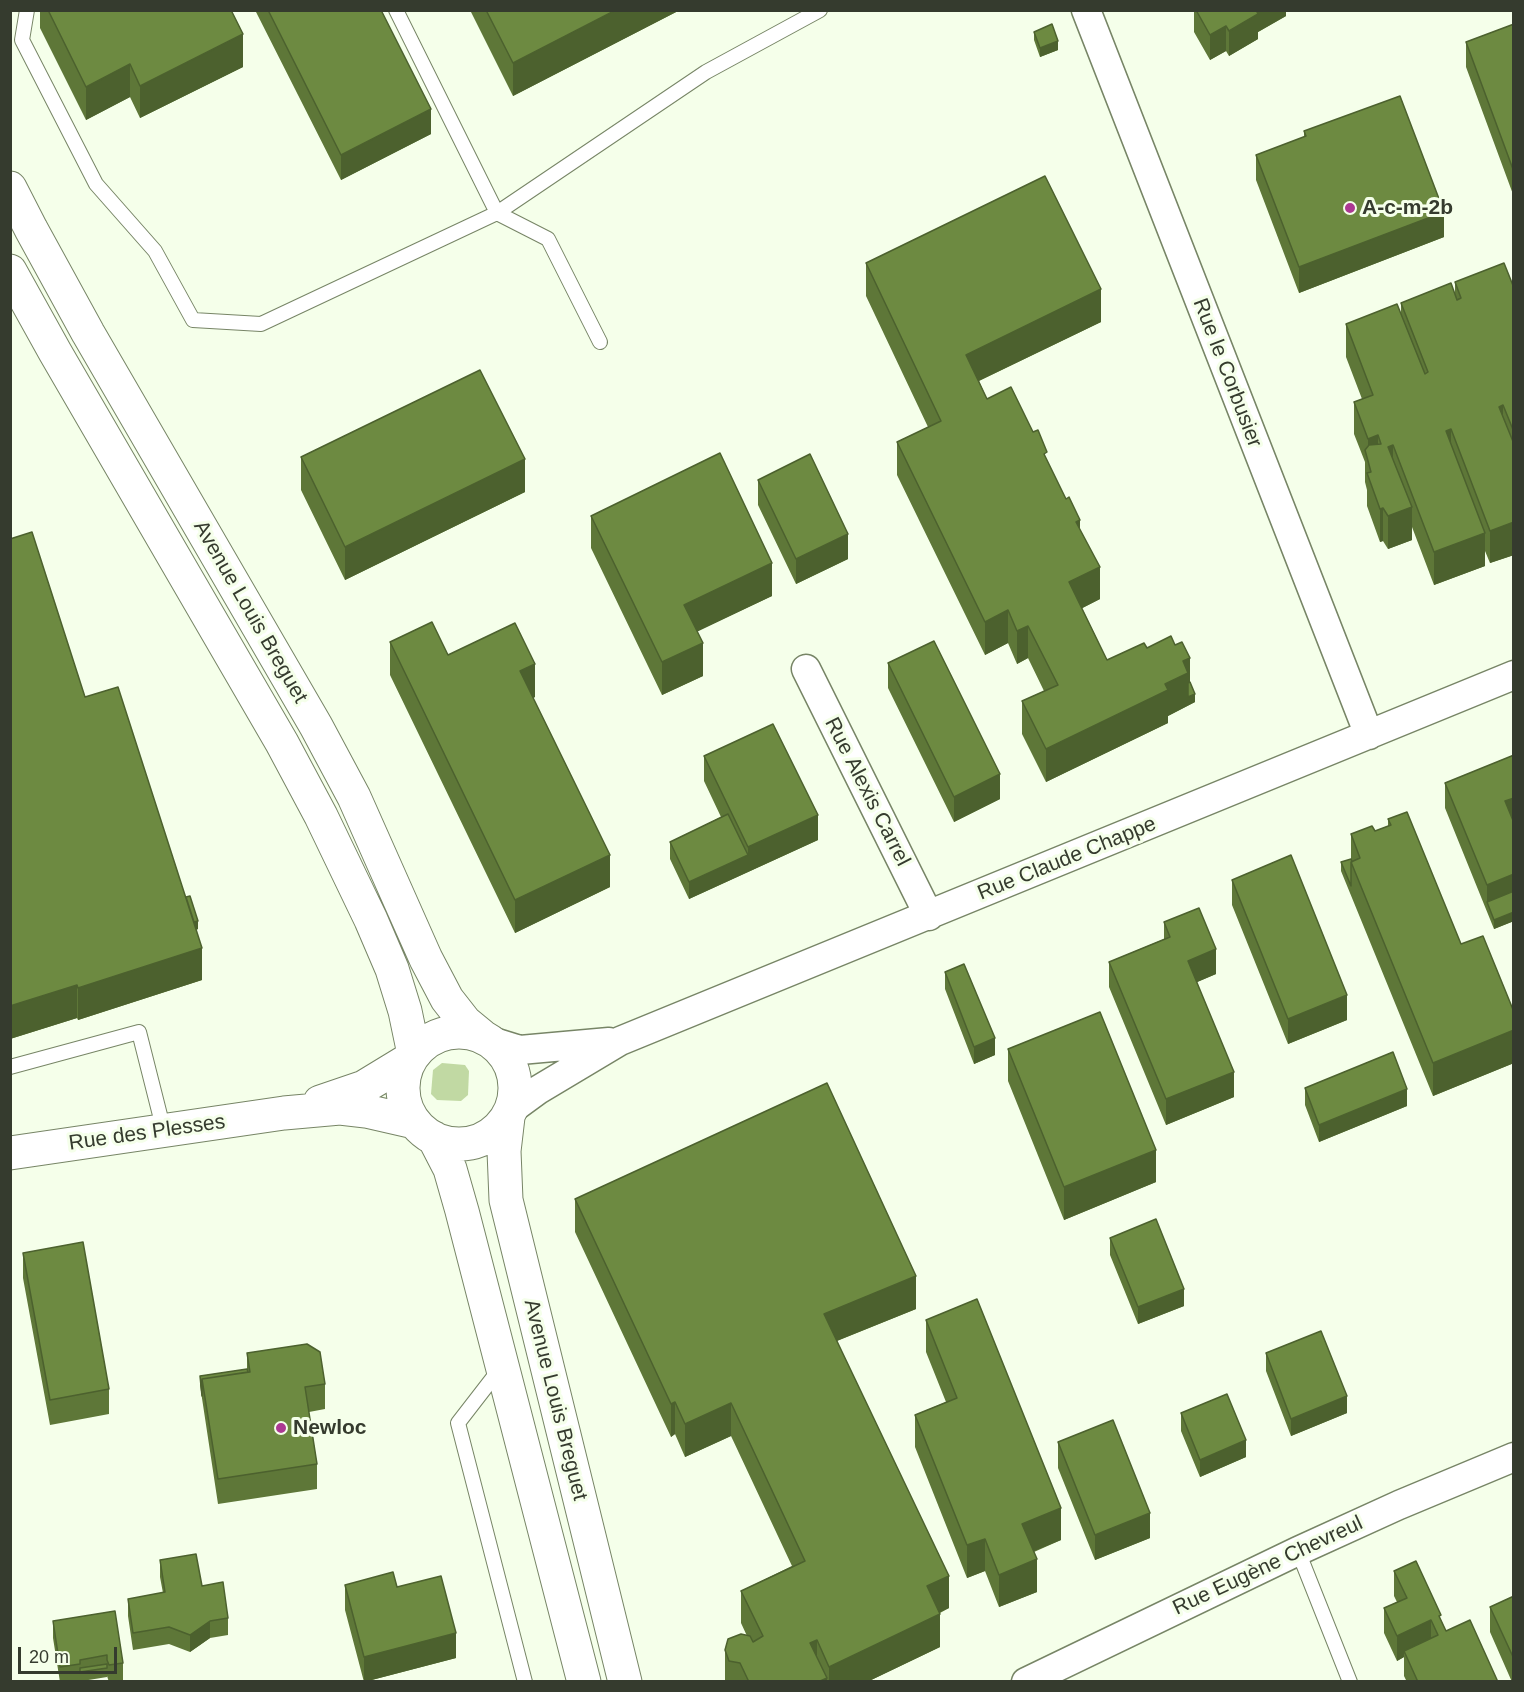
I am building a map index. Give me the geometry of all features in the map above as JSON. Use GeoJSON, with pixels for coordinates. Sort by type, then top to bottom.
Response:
{"type":"FeatureCollection","features":[{"type":"Feature","properties":{"kind":"street","name":"Rue le Corbusier"},"geometry":{"type":"LineString","coordinates":[[1086,10],[1369,735]]}},
{"type":"Feature","properties":{"kind":"street","name":"Avenue Louis Breguet"},"geometry":{"type":"LineString","coordinates":[[10,188],[115,381],[316,726],[354,797],[426,959],[447,999],[465,1022],[487,1038]]}},
{"type":"Feature","properties":{"kind":"street","name":"Avenue Louis Breguet"},"geometry":{"type":"LineString","coordinates":[[10,271],[241,671],[315,805],[393,969],[405,1011],[412,1057]]}},
{"type":"Feature","properties":{"kind":"street","name":"Rue Alexis Carrel"},"geometry":{"type":"LineString","coordinates":[[806,669],[929,916]]}},
{"type":"Feature","properties":{"kind":"street","name":"Rue Claude Chappe"},"geometry":{"type":"LineString","coordinates":[[510,1113],[538,1090],[620,1041],[1514,675]]}},
{"type":"Feature","properties":{"kind":"street"},"geometry":{"type":"LineString","coordinates":[[464,1031],[487,1038],[503,1051],[511,1064],[516,1094],[510,1113],[497,1130],[483,1139],[450,1144],[424,1130],[406,1108],[402,1091],[404,1075],[412,1057],[427,1040],[445,1033],[464,1031]]}},
{"type":"Feature","properties":{"kind":"street","name":"Rue Claude Chappe"},"geometry":{"type":"LineString","coordinates":[[487,1038],[520,1050],[620,1041]]}},
{"type":"Feature","properties":{"kind":"street","name":"Rue des Plesses"},"geometry":{"type":"LineString","coordinates":[[284,1113],[364,1087],[412,1057]]}},
{"type":"Feature","properties":{"kind":"street","name":"Rue des Plesses"},"geometry":{"type":"LineString","coordinates":[[10,1152],[284,1113],[339,1108],[366,1111],[424,1130]]}},
{"type":"Feature","properties":{"kind":"street","name":"Avenue Louis Breguet"},"geometry":{"type":"LineString","coordinates":[[510,1113],[504,1151],[506,1200],[625,1682]]}},
{"type":"Feature","properties":{"kind":"street","name":"Avenue Louis Breguet"},"geometry":{"type":"LineString","coordinates":[[424,1130],[450,1169],[462,1210],[584,1682]]}},
{"type":"Feature","properties":{"kind":"street","name":"Rue Eugène Chevreul"},"geometry":{"type":"LineString","coordinates":[[1026,1682],[1298,1551],[1399,1505],[1514,1457]]}},
{"type":"Feature","properties":{"kind":"lane"},"geometry":{"type":"LineString","coordinates":[[27,10],[22,40],[96,184],[155,252],[193,320],[261,324],[497,213],[706,72],[820,10]]}},
{"type":"Feature","properties":{"kind":"lane"},"geometry":{"type":"LineString","coordinates":[[396,10],[497,213],[548,239],[600,342]]}},
{"type":"Feature","properties":{"kind":"lane"},"geometry":{"type":"LineString","coordinates":[[10,1067],[139,1032],[164,1131]]}},
{"type":"Feature","properties":{"kind":"lane"},"geometry":{"type":"LineString","coordinates":[[502,1366],[459,1423],[525,1682]]}},
{"type":"Feature","properties":{"kind":"lane"},"geometry":{"type":"LineString","coordinates":[[1298,1551],[1350,1682]]}},
{"type":"Feature","properties":{"kind":"green space"},"geometry":{"type":"Polygon","coordinates":[[[442,1063],[465,1065],[469,1071],[468,1095],[461,1101],[437,1100],[431,1094],[433,1070],[442,1063]]]}},
{"type":"Feature","properties":{"kind":"building"},"geometry":{"type":"Polygon","coordinates":[[[48,10],[231,10],[243,34],[140,86],[130,64],[86,87],[48,10]]]}},
{"type":"Feature","properties":{"kind":"building"},"geometry":{"type":"Polygon","coordinates":[[[268,10],[381,10],[431,109],[341,155],[268,10]]]}},
{"type":"Feature","properties":{"kind":"building"},"geometry":{"type":"Polygon","coordinates":[[[486,10],[616,10],[513,63],[486,10]]]}},
{"type":"Feature","properties":{"kind":"building"},"geometry":{"type":"Polygon","coordinates":[[[1196,10],[1256,10],[1258,14],[1229,31],[1226,26],[1210,35],[1196,10]]]}},
{"type":"Feature","properties":{"kind":"building"},"geometry":{"type":"Polygon","coordinates":[[[1052,24],[1058,41],[1040,48],[1034,32],[1052,24]]]}},
{"type":"Feature","properties":{"kind":"building"},"geometry":{"type":"Polygon","coordinates":[[[1514,24],[1514,172],[1466,42],[1514,24]]]}},
{"type":"Feature","properties":{"kind":"building","name":"A-c-m-2b"},"geometry":{"type":"Polygon","coordinates":[[[1400,96],[1444,212],[1299,267],[1256,155],[1306,136],[1304,131],[1400,96]]]}},
{"type":"Feature","properties":{"kind":"building"},"geometry":{"type":"Polygon","coordinates":[[[1045,176],[1101,289],[966,355],[987,399],[1011,387],[1033,432],[1038,430],[1047,452],[1044,454],[1066,499],[1069,497],[1080,520],[1076,522],[1100,567],[1069,582],[1107,660],[1144,643],[1147,648],[1171,636],[1175,645],[1182,642],[1190,658],[1183,661],[1188,673],[1165,684],[1168,690],[1046,749],[1022,701],[1058,685],[1028,626],[1017,631],[1008,610],[985,622],[897,442],[941,421],[866,263],[1045,176]]]}},
{"type":"Feature","properties":{"kind":"building"},"geometry":{"type":"Polygon","coordinates":[[[1504,263],[1514,288],[1514,432],[1503,405],[1499,407],[1514,444],[1514,522],[1490,531],[1451,429],[1446,431],[1485,533],[1434,552],[1393,445],[1388,447],[1412,507],[1388,516],[1383,508],[1380,509],[1367,473],[1371,472],[1365,450],[1369,445],[1381,444],[1378,435],[1368,439],[1354,402],[1373,395],[1346,324],[1397,304],[1425,374],[1428,372],[1401,303],[1451,283],[1457,300],[1461,298],[1455,282],[1504,263]]]}},
{"type":"Feature","properties":{"kind":"building"},"geometry":{"type":"Polygon","coordinates":[[[480,370],[525,459],[345,547],[301,457],[480,370]]]}},
{"type":"Feature","properties":{"kind":"building"},"geometry":{"type":"Polygon","coordinates":[[[720,453],[772,563],[684,605],[703,643],[662,662],[591,516],[720,453]]]}},
{"type":"Feature","properties":{"kind":"building"},"geometry":{"type":"Polygon","coordinates":[[[810,454],[848,534],[796,559],[758,480],[810,454]]]}},
{"type":"Feature","properties":{"kind":"building"},"geometry":{"type":"Polygon","coordinates":[[[32,532],[85,697],[118,687],[202,948],[78,988],[77,985],[10,1006],[10,539],[32,532]]]}},
{"type":"Feature","properties":{"kind":"building"},"geometry":{"type":"Polygon","coordinates":[[[432,622],[448,655],[515,623],[535,664],[520,671],[610,855],[515,900],[390,642],[432,622]]]}},
{"type":"Feature","properties":{"kind":"building"},"geometry":{"type":"Polygon","coordinates":[[[934,641],[1000,774],[954,797],[888,663],[934,641]]]}},
{"type":"Feature","properties":{"kind":"building"},"geometry":{"type":"Polygon","coordinates":[[[1190,682],[1195,694],[1188,697],[1188,683],[1190,682]]]}},
{"type":"Feature","properties":{"kind":"building"},"geometry":{"type":"Polygon","coordinates":[[[773,724],[818,815],[748,847],[704,756],[773,724]]]}},
{"type":"Feature","properties":{"kind":"building"},"geometry":{"type":"Polygon","coordinates":[[[1514,755],[1514,798],[1505,801],[1514,823],[1514,874],[1487,885],[1445,783],[1514,755]]]}},
{"type":"Feature","properties":{"kind":"building"},"geometry":{"type":"Polygon","coordinates":[[[1407,812],[1461,944],[1483,936],[1514,1012],[1514,1030],[1433,1063],[1351,862],[1360,858],[1351,834],[1372,826],[1375,831],[1391,825],[1388,819],[1407,812]]]}},
{"type":"Feature","properties":{"kind":"building"},"geometry":{"type":"Polygon","coordinates":[[[728,814],[748,855],[689,882],[670,842],[728,814]]]}},
{"type":"Feature","properties":{"kind":"building"},"geometry":{"type":"Polygon","coordinates":[[[1291,855],[1347,995],[1288,1019],[1232,880],[1291,855]]]}},
{"type":"Feature","properties":{"kind":"building"},"geometry":{"type":"Polygon","coordinates":[[[1351,859],[1352,862],[1351,886],[1341,862],[1351,859]]]}},
{"type":"Feature","properties":{"kind":"building"},"geometry":{"type":"Polygon","coordinates":[[[1514,891],[1514,912],[1494,920],[1487,902],[1514,891]]]}},
{"type":"Feature","properties":{"kind":"building"},"geometry":{"type":"Polygon","coordinates":[[[190,896],[198,921],[194,922],[186,897],[190,896]]]}},
{"type":"Feature","properties":{"kind":"building"},"geometry":{"type":"Polygon","coordinates":[[[1199,908],[1216,949],[1188,961],[1234,1072],[1166,1099],[1109,962],[1170,937],[1164,922],[1199,908]]]}},
{"type":"Feature","properties":{"kind":"building"},"geometry":{"type":"Polygon","coordinates":[[[964,964],[995,1038],[974,1047],[945,972],[964,964]]]}},
{"type":"Feature","properties":{"kind":"building"},"geometry":{"type":"Polygon","coordinates":[[[1100,1012],[1156,1150],[1064,1187],[1008,1049],[1100,1012]]]}},
{"type":"Feature","properties":{"kind":"building"},"geometry":{"type":"Polygon","coordinates":[[[1393,1052],[1407,1089],[1319,1125],[1305,1088],[1393,1052]]]}},
{"type":"Feature","properties":{"kind":"building"},"geometry":{"type":"Polygon","coordinates":[[[827,1083],[916,1276],[824,1314],[949,1576],[927,1586],[940,1614],[829,1667],[817,1640],[810,1643],[827,1678],[818,1682],[749,1682],[740,1663],[729,1661],[725,1650],[728,1639],[741,1634],[750,1636],[753,1642],[763,1636],[741,1591],[805,1561],[731,1403],[685,1424],[675,1402],[671,1404],[575,1199],[827,1083]]]}},
{"type":"Feature","properties":{"kind":"building"},"geometry":{"type":"Polygon","coordinates":[[[1156,1219],[1184,1289],[1138,1307],[1110,1238],[1156,1219]]]}},
{"type":"Feature","properties":{"kind":"building"},"geometry":{"type":"Polygon","coordinates":[[[83,1242],[109,1389],[50,1400],[23,1253],[83,1242]]]}},
{"type":"Feature","properties":{"kind":"building"},"geometry":{"type":"Polygon","coordinates":[[[977,1299],[1061,1508],[1022,1524],[1037,1559],[999,1575],[985,1539],[967,1545],[915,1415],[957,1398],[926,1320],[977,1299]]]}},
{"type":"Feature","properties":{"kind":"building"},"geometry":{"type":"Polygon","coordinates":[[[1321,1331],[1347,1396],[1291,1419],[1266,1353],[1321,1331]]]}},
{"type":"Feature","properties":{"kind":"building"},"geometry":{"type":"Polygon","coordinates":[[[307,1344],[320,1352],[325,1384],[305,1387],[317,1464],[218,1479],[202,1379],[250,1372],[247,1353],[307,1344]]]}},
{"type":"Feature","properties":{"kind":"building"},"geometry":{"type":"Polygon","coordinates":[[[247,1369],[248,1372],[202,1379],[202,1396],[200,1376],[247,1369]]]}},
{"type":"Feature","properties":{"kind":"building"},"geometry":{"type":"Polygon","coordinates":[[[1227,1394],[1246,1440],[1200,1460],[1181,1413],[1227,1394]]]}},
{"type":"Feature","properties":{"kind":"building"},"geometry":{"type":"Polygon","coordinates":[[[1113,1420],[1150,1513],[1095,1535],[1058,1442],[1113,1420]]]}},
{"type":"Feature","properties":{"kind":"building"},"geometry":{"type":"Polygon","coordinates":[[[196,1554],[202,1586],[223,1582],[228,1618],[210,1621],[190,1635],[169,1627],[133,1633],[128,1599],[165,1592],[160,1560],[196,1554]]]}},
{"type":"Feature","properties":{"kind":"building"},"geometry":{"type":"Polygon","coordinates":[[[1416,1561],[1446,1631],[1470,1620],[1498,1682],[1418,1682],[1404,1651],[1438,1635],[1431,1620],[1397,1636],[1384,1608],[1407,1598],[1394,1571],[1416,1561]]]}},
{"type":"Feature","properties":{"kind":"building"},"geometry":{"type":"Polygon","coordinates":[[[393,1572],[397,1587],[441,1576],[456,1633],[364,1657],[345,1585],[393,1572]]]}},
{"type":"Feature","properties":{"kind":"building"},"geometry":{"type":"Polygon","coordinates":[[[1514,1596],[1514,1659],[1490,1607],[1514,1596]]]}},
{"type":"Feature","properties":{"kind":"building"},"geometry":{"type":"Polygon","coordinates":[[[115,1611],[123,1663],[109,1665],[107,1655],[80,1660],[80,1664],[60,1667],[53,1621],[115,1611]]]}},
{"type":"Feature","properties":{"kind":"building"},"geometry":{"type":"Polygon","coordinates":[[[107,1664],[107,1668],[80,1672],[80,1668],[107,1664]]]}},
{"type":"Feature","properties":{"kind":"place","name":"A-c-m-2b"},"geometry":{"type":"Point","coordinates":[1350,208]}},
{"type":"Feature","properties":{"kind":"place","name":"Newloc"},"geometry":{"type":"Point","coordinates":[281,1428]}}]}
